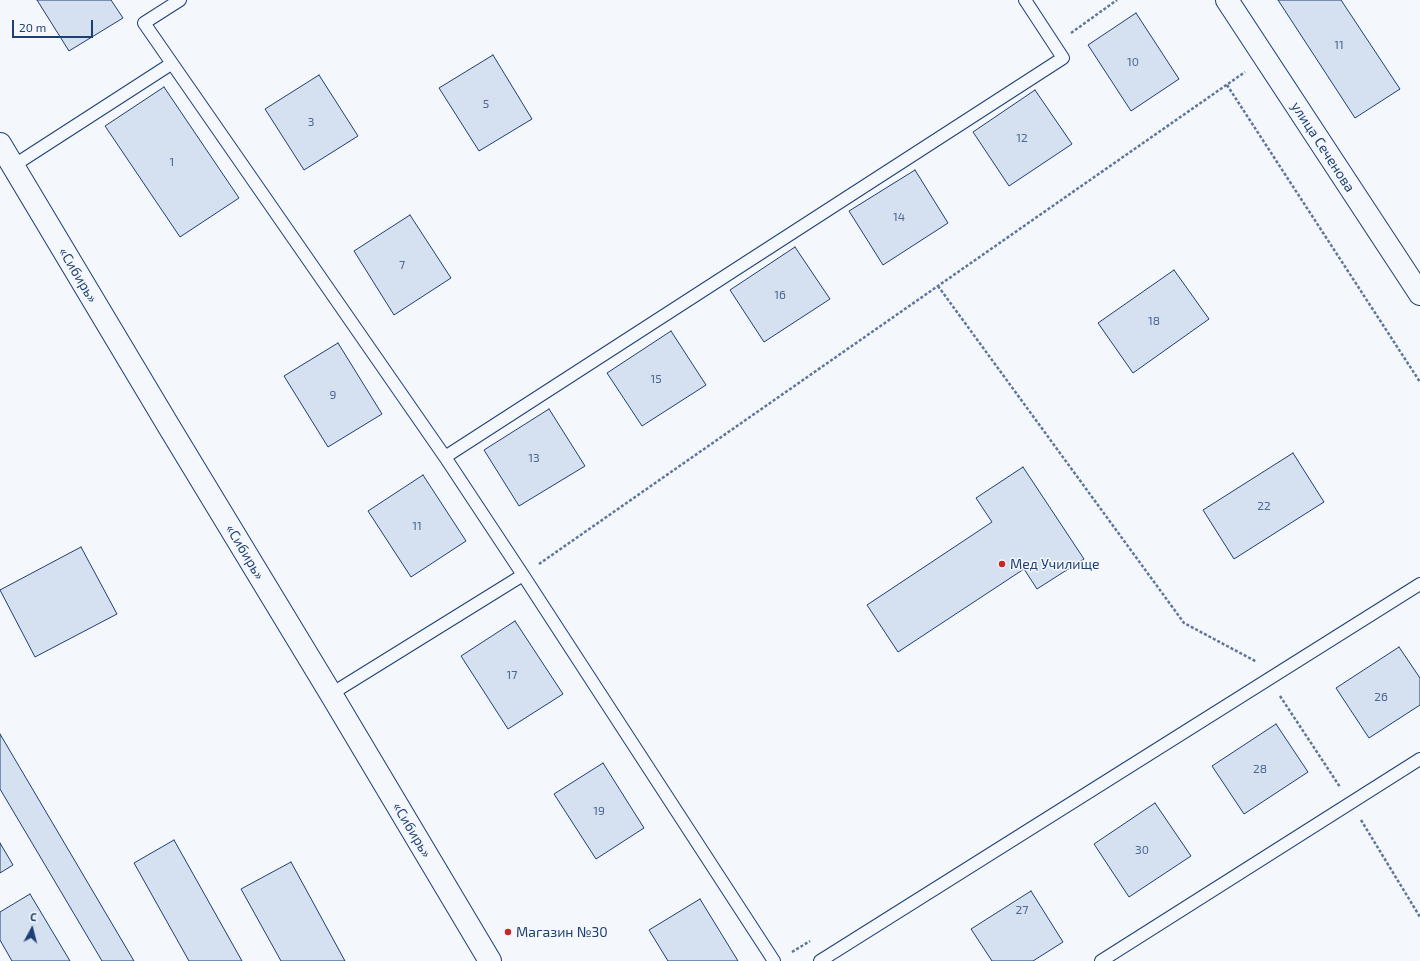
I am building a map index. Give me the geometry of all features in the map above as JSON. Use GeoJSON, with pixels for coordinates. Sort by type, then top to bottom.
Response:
{"type":"FeatureCollection","features":[{"type":"Feature","properties":{"kind":"main road","name":"улица Сеченова"},"geometry":{"type":"LineString","coordinates":[[1227,0],[1420,294]]}},
{"type":"Feature","properties":{"kind":"main road","name":"«Сибирь»"},"geometry":{"type":"LineString","coordinates":[[0,144],[490,961]]}},
{"type":"Feature","properties":{"kind":"lane"},"geometry":{"type":"LineString","coordinates":[[180,0],[144,23],[445,457],[774,961]]}},
{"type":"Feature","properties":{"kind":"lane"},"geometry":{"type":"LineString","coordinates":[[445,457],[1063,58],[1025,0]]}},
{"type":"Feature","properties":{"kind":"lane"},"geometry":{"type":"LineString","coordinates":[[13,166],[171,64]]}},
{"type":"Feature","properties":{"kind":"lane"},"geometry":{"type":"LineString","coordinates":[[331,694],[523,575]]}},
{"type":"Feature","properties":{"kind":"lane"},"geometry":{"type":"LineString","coordinates":[[820,961],[1420,584]]}},
{"type":"Feature","properties":{"kind":"lane"},"geometry":{"type":"LineString","coordinates":[[1101,961],[1420,759]]}},
{"type":"Feature","properties":{"kind":"path"},"geometry":{"type":"LineString","coordinates":[[1054,45],[1117,0]]}},
{"type":"Feature","properties":{"kind":"path"},"geometry":{"type":"LineString","coordinates":[[523,575],[1246,72]]}},
{"type":"Feature","properties":{"kind":"path"},"geometry":{"type":"LineString","coordinates":[[1227,85],[1420,382]]}},
{"type":"Feature","properties":{"kind":"path"},"geometry":{"type":"LineString","coordinates":[[938,286],[1184,623],[1258,663]]}},
{"type":"Feature","properties":{"kind":"building"},"geometry":{"type":"Polygon","coordinates":[[[37,0],[111,0],[123,18],[69,51],[37,0]]]}},
{"type":"Feature","properties":{"kind":"building"},"geometry":{"type":"Polygon","coordinates":[[[1278,0],[1341,0],[1400,89],[1355,118],[1278,0]]]}},
{"type":"Feature","properties":{"kind":"building"},"geometry":{"type":"Polygon","coordinates":[[[1136,13],[1179,79],[1131,111],[1088,45],[1136,13]]]}},
{"type":"Feature","properties":{"kind":"building"},"geometry":{"type":"Polygon","coordinates":[[[493,55],[532,119],[479,151],[439,88],[493,55]]]}},
{"type":"Feature","properties":{"kind":"building"},"geometry":{"type":"Polygon","coordinates":[[[319,75],[358,136],[304,170],[265,109],[319,75]]]}},
{"type":"Feature","properties":{"kind":"building"},"geometry":{"type":"Polygon","coordinates":[[[164,87],[239,198],[180,237],[105,126],[164,87]]]}},
{"type":"Feature","properties":{"kind":"building"},"geometry":{"type":"Polygon","coordinates":[[[1035,90],[1072,144],[1009,186],[973,132],[1035,90]]]}},
{"type":"Feature","properties":{"kind":"building"},"geometry":{"type":"Polygon","coordinates":[[[915,170],[948,223],[883,265],[849,211],[915,170]]]}},
{"type":"Feature","properties":{"kind":"building"},"geometry":{"type":"Polygon","coordinates":[[[410,215],[451,278],[394,315],[354,251],[410,215]]]}},
{"type":"Feature","properties":{"kind":"building"},"geometry":{"type":"Polygon","coordinates":[[[795,247],[830,299],[764,342],[730,290],[795,247]]]}},
{"type":"Feature","properties":{"kind":"building"},"geometry":{"type":"Polygon","coordinates":[[[1174,270],[1209,319],[1133,373],[1098,323],[1174,270]]]}},
{"type":"Feature","properties":{"kind":"building"},"geometry":{"type":"Polygon","coordinates":[[[671,331],[706,385],[642,426],[607,373],[671,331]]]}},
{"type":"Feature","properties":{"kind":"building"},"geometry":{"type":"Polygon","coordinates":[[[338,343],[382,414],[328,447],[284,376],[338,343]]]}},
{"type":"Feature","properties":{"kind":"building"},"geometry":{"type":"Polygon","coordinates":[[[549,409],[585,466],[519,506],[484,450],[549,409]]]}},
{"type":"Feature","properties":{"kind":"building"},"geometry":{"type":"Polygon","coordinates":[[[1293,453],[1324,502],[1234,559],[1203,510],[1293,453]]]}},
{"type":"Feature","properties":{"kind":"building","name":"Мед Училище"},"geometry":{"type":"Polygon","coordinates":[[[1023,467],[1084,559],[1037,589],[1024,569],[898,652],[867,605],[992,522],[976,498],[1023,467]]]}},
{"type":"Feature","properties":{"kind":"building"},"geometry":{"type":"Polygon","coordinates":[[[423,475],[466,541],[411,577],[368,511],[423,475]]]}},
{"type":"Feature","properties":{"kind":"building"},"geometry":{"type":"Polygon","coordinates":[[[81,547],[117,614],[35,657],[0,590],[81,547]]]}},
{"type":"Feature","properties":{"kind":"building"},"geometry":{"type":"Polygon","coordinates":[[[515,621],[563,694],[508,729],[461,656],[515,621]]]}},
{"type":"Feature","properties":{"kind":"building"},"geometry":{"type":"Polygon","coordinates":[[[1399,647],[1420,678],[1420,705],[1369,738],[1336,688],[1399,647]]]}},
{"type":"Feature","properties":{"kind":"building"},"geometry":{"type":"Polygon","coordinates":[[[1276,724],[1308,772],[1244,814],[1212,766],[1276,724]]]}},
{"type":"Feature","properties":{"kind":"building"},"geometry":{"type":"Polygon","coordinates":[[[0,734],[134,961],[102,961],[0,789],[0,734]]]}},
{"type":"Feature","properties":{"kind":"building"},"geometry":{"type":"Polygon","coordinates":[[[603,763],[644,828],[596,859],[554,794],[603,763]]]}},
{"type":"Feature","properties":{"kind":"building"},"geometry":{"type":"Polygon","coordinates":[[[1155,803],[1191,856],[1129,897],[1094,844],[1155,803]]]}},
{"type":"Feature","properties":{"kind":"building"},"geometry":{"type":"Polygon","coordinates":[[[174,840],[242,961],[189,961],[134,863],[174,840]]]}},
{"type":"Feature","properties":{"kind":"building"},"geometry":{"type":"Polygon","coordinates":[[[0,843],[13,865],[0,873],[0,843]]]}},
{"type":"Feature","properties":{"kind":"building"},"geometry":{"type":"Polygon","coordinates":[[[291,862],[345,961],[281,961],[241,889],[291,862]]]}},
{"type":"Feature","properties":{"kind":"building"},"geometry":{"type":"Polygon","coordinates":[[[1031,891],[1063,942],[1033,961],[992,961],[971,929],[1031,891]]]}},
{"type":"Feature","properties":{"kind":"building"},"geometry":{"type":"Polygon","coordinates":[[[30,894],[70,961],[12,961],[0,940],[0,912],[30,894]]]}},
{"type":"Feature","properties":{"kind":"building"},"geometry":{"type":"Polygon","coordinates":[[[700,899],[738,961],[668,961],[649,930],[700,899]]]}},
{"type":"Feature","properties":{"kind":"place","name":"Мед Училище"},"geometry":{"type":"Point","coordinates":[1002,564]}},
{"type":"Feature","properties":{"kind":"place","name":"Магазин №30"},"geometry":{"type":"Point","coordinates":[508,932]}}]}
